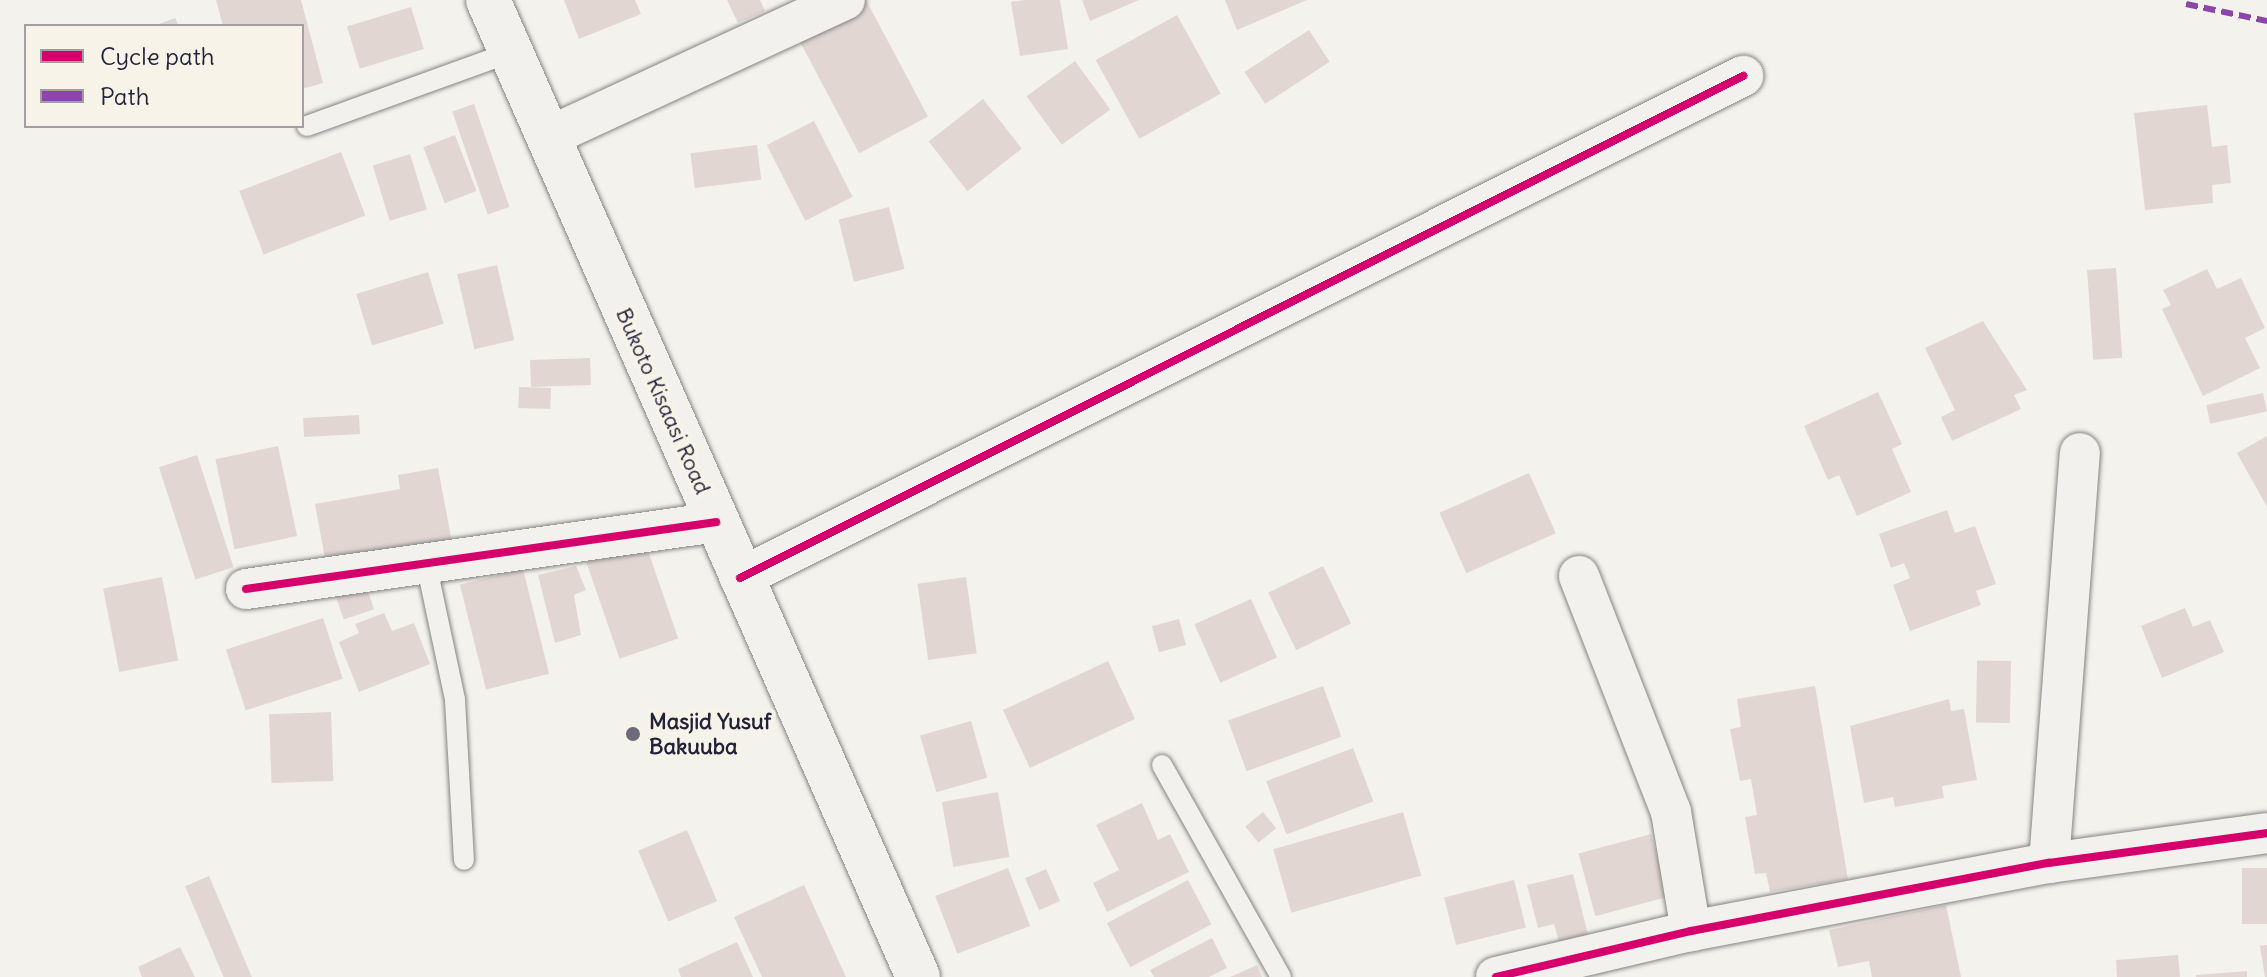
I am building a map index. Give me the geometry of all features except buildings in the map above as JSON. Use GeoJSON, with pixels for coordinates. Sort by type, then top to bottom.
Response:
{"type":"FeatureCollection","features":[{"type":"Feature","properties":{"kind":"main road","name":"Bukoto Kisaasi Road"},"geometry":{"type":"LineString","coordinates":[[488,0],[918,977]]}},
{"type":"Feature","properties":{"kind":"street"},"geometry":{"type":"LineString","coordinates":[[548,137],[845,0]]}},
{"type":"Feature","properties":{"kind":"street"},"geometry":{"type":"LineString","coordinates":[[740,578],[1743,76]]}},
{"type":"Feature","properties":{"kind":"street"},"geometry":{"type":"LineString","coordinates":[[2049,863],[2080,453]]}},
{"type":"Feature","properties":{"kind":"street"},"geometry":{"type":"LineString","coordinates":[[246,589],[716,522]]}},
{"type":"Feature","properties":{"kind":"street"},"geometry":{"type":"LineString","coordinates":[[1579,576],[1671,812],[1691,931]]}},
{"type":"Feature","properties":{"kind":"street"},"geometry":{"type":"LineString","coordinates":[[1496,977],[1691,931],[2049,863],[2267,833]]}},
{"type":"Feature","properties":{"kind":"lane"},"geometry":{"type":"LineString","coordinates":[[307,126],[511,52]]}},
{"type":"Feature","properties":{"kind":"lane"},"geometry":{"type":"LineString","coordinates":[[426,563],[455,700],[464,860]]}},
{"type":"Feature","properties":{"kind":"lane"},"geometry":{"type":"LineString","coordinates":[[1162,765],[1281,977]]}},
{"type":"Feature","properties":{"kind":"marked path"},"geometry":{"type":"LineString","coordinates":[[2186,4],[2267,21]]}},
{"type":"Feature","properties":{"kind":"cycle path"},"geometry":{"type":"LineString","coordinates":[[740,578],[1743,76]]}},
{"type":"Feature","properties":{"kind":"cycle path"},"geometry":{"type":"LineString","coordinates":[[246,589],[716,522]]}},
{"type":"Feature","properties":{"kind":"cycle path"},"geometry":{"type":"LineString","coordinates":[[1496,977],[1691,931],[2049,863],[2267,833]]}},
{"type":"Feature","properties":{"kind":"place","name":"Masjid Yusuf Bakuuba"},"geometry":{"type":"Point","coordinates":[633,734]}}]}
